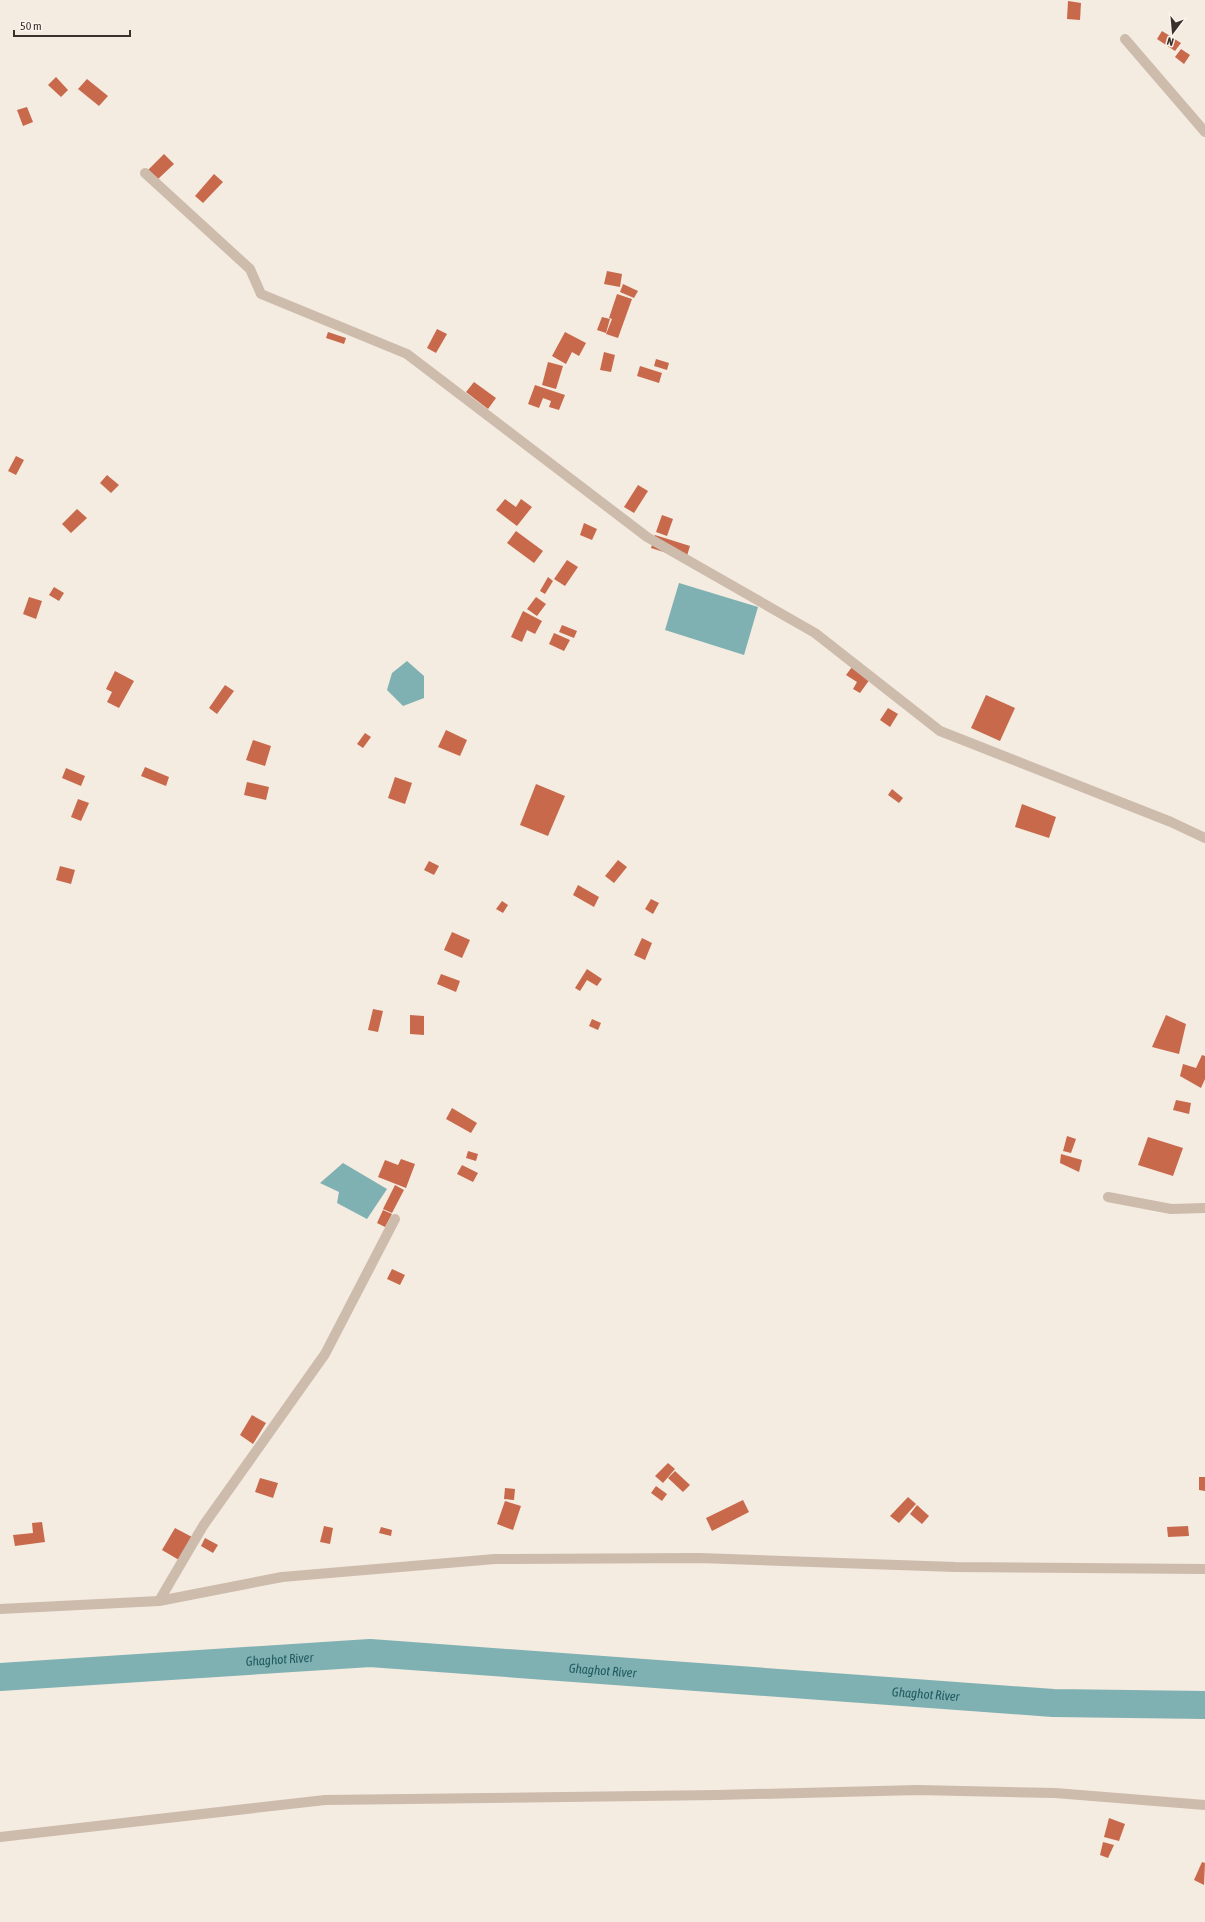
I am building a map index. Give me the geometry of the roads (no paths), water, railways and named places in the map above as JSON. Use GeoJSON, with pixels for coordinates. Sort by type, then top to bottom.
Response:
{"type":"FeatureCollection","features":[{"type":"Feature","properties":{"kind":"street"},"geometry":{"type":"LineString","coordinates":[[1124,39],[1205,132]]}},
{"type":"Feature","properties":{"kind":"street"},"geometry":{"type":"LineString","coordinates":[[144,173],[250,269],[261,294],[407,354],[647,537],[815,633],[940,731],[1163,819],[1205,838]]}},
{"type":"Feature","properties":{"kind":"street"},"geometry":{"type":"LineString","coordinates":[[1108,1197],[1172,1209],[1205,1208]]}},
{"type":"Feature","properties":{"kind":"street"},"geometry":{"type":"LineString","coordinates":[[159,1601],[203,1526],[325,1354],[395,1219]]}},
{"type":"Feature","properties":{"kind":"street"},"geometry":{"type":"LineString","coordinates":[[0,1609],[159,1601],[282,1577],[495,1559],[699,1558],[955,1567],[1205,1569]]}},
{"type":"Feature","properties":{"kind":"street"},"geometry":{"type":"LineString","coordinates":[[0,1838],[325,1800],[717,1795],[918,1790],[1055,1793],[1205,1805]]}},
{"type":"Feature","properties":{"kind":"water"},"geometry":{"type":"Polygon","coordinates":[[[679,583],[758,607],[744,655],[665,630],[679,583]]]}},
{"type":"Feature","properties":{"kind":"water"},"geometry":{"type":"Polygon","coordinates":[[[407,661],[424,676],[424,698],[403,706],[387,690],[392,673],[407,661]]]}},
{"type":"Feature","properties":{"kind":"water"},"geometry":{"type":"Polygon","coordinates":[[[343,1163],[387,1189],[367,1219],[337,1203],[339,1192],[320,1183],[343,1163]]]}},
{"type":"Feature","properties":{"kind":"waterway","name":"Ghaghot River"},"geometry":{"type":"LineString","coordinates":[[0,1677],[370,1653],[1053,1703],[1205,1705]]}}]}
